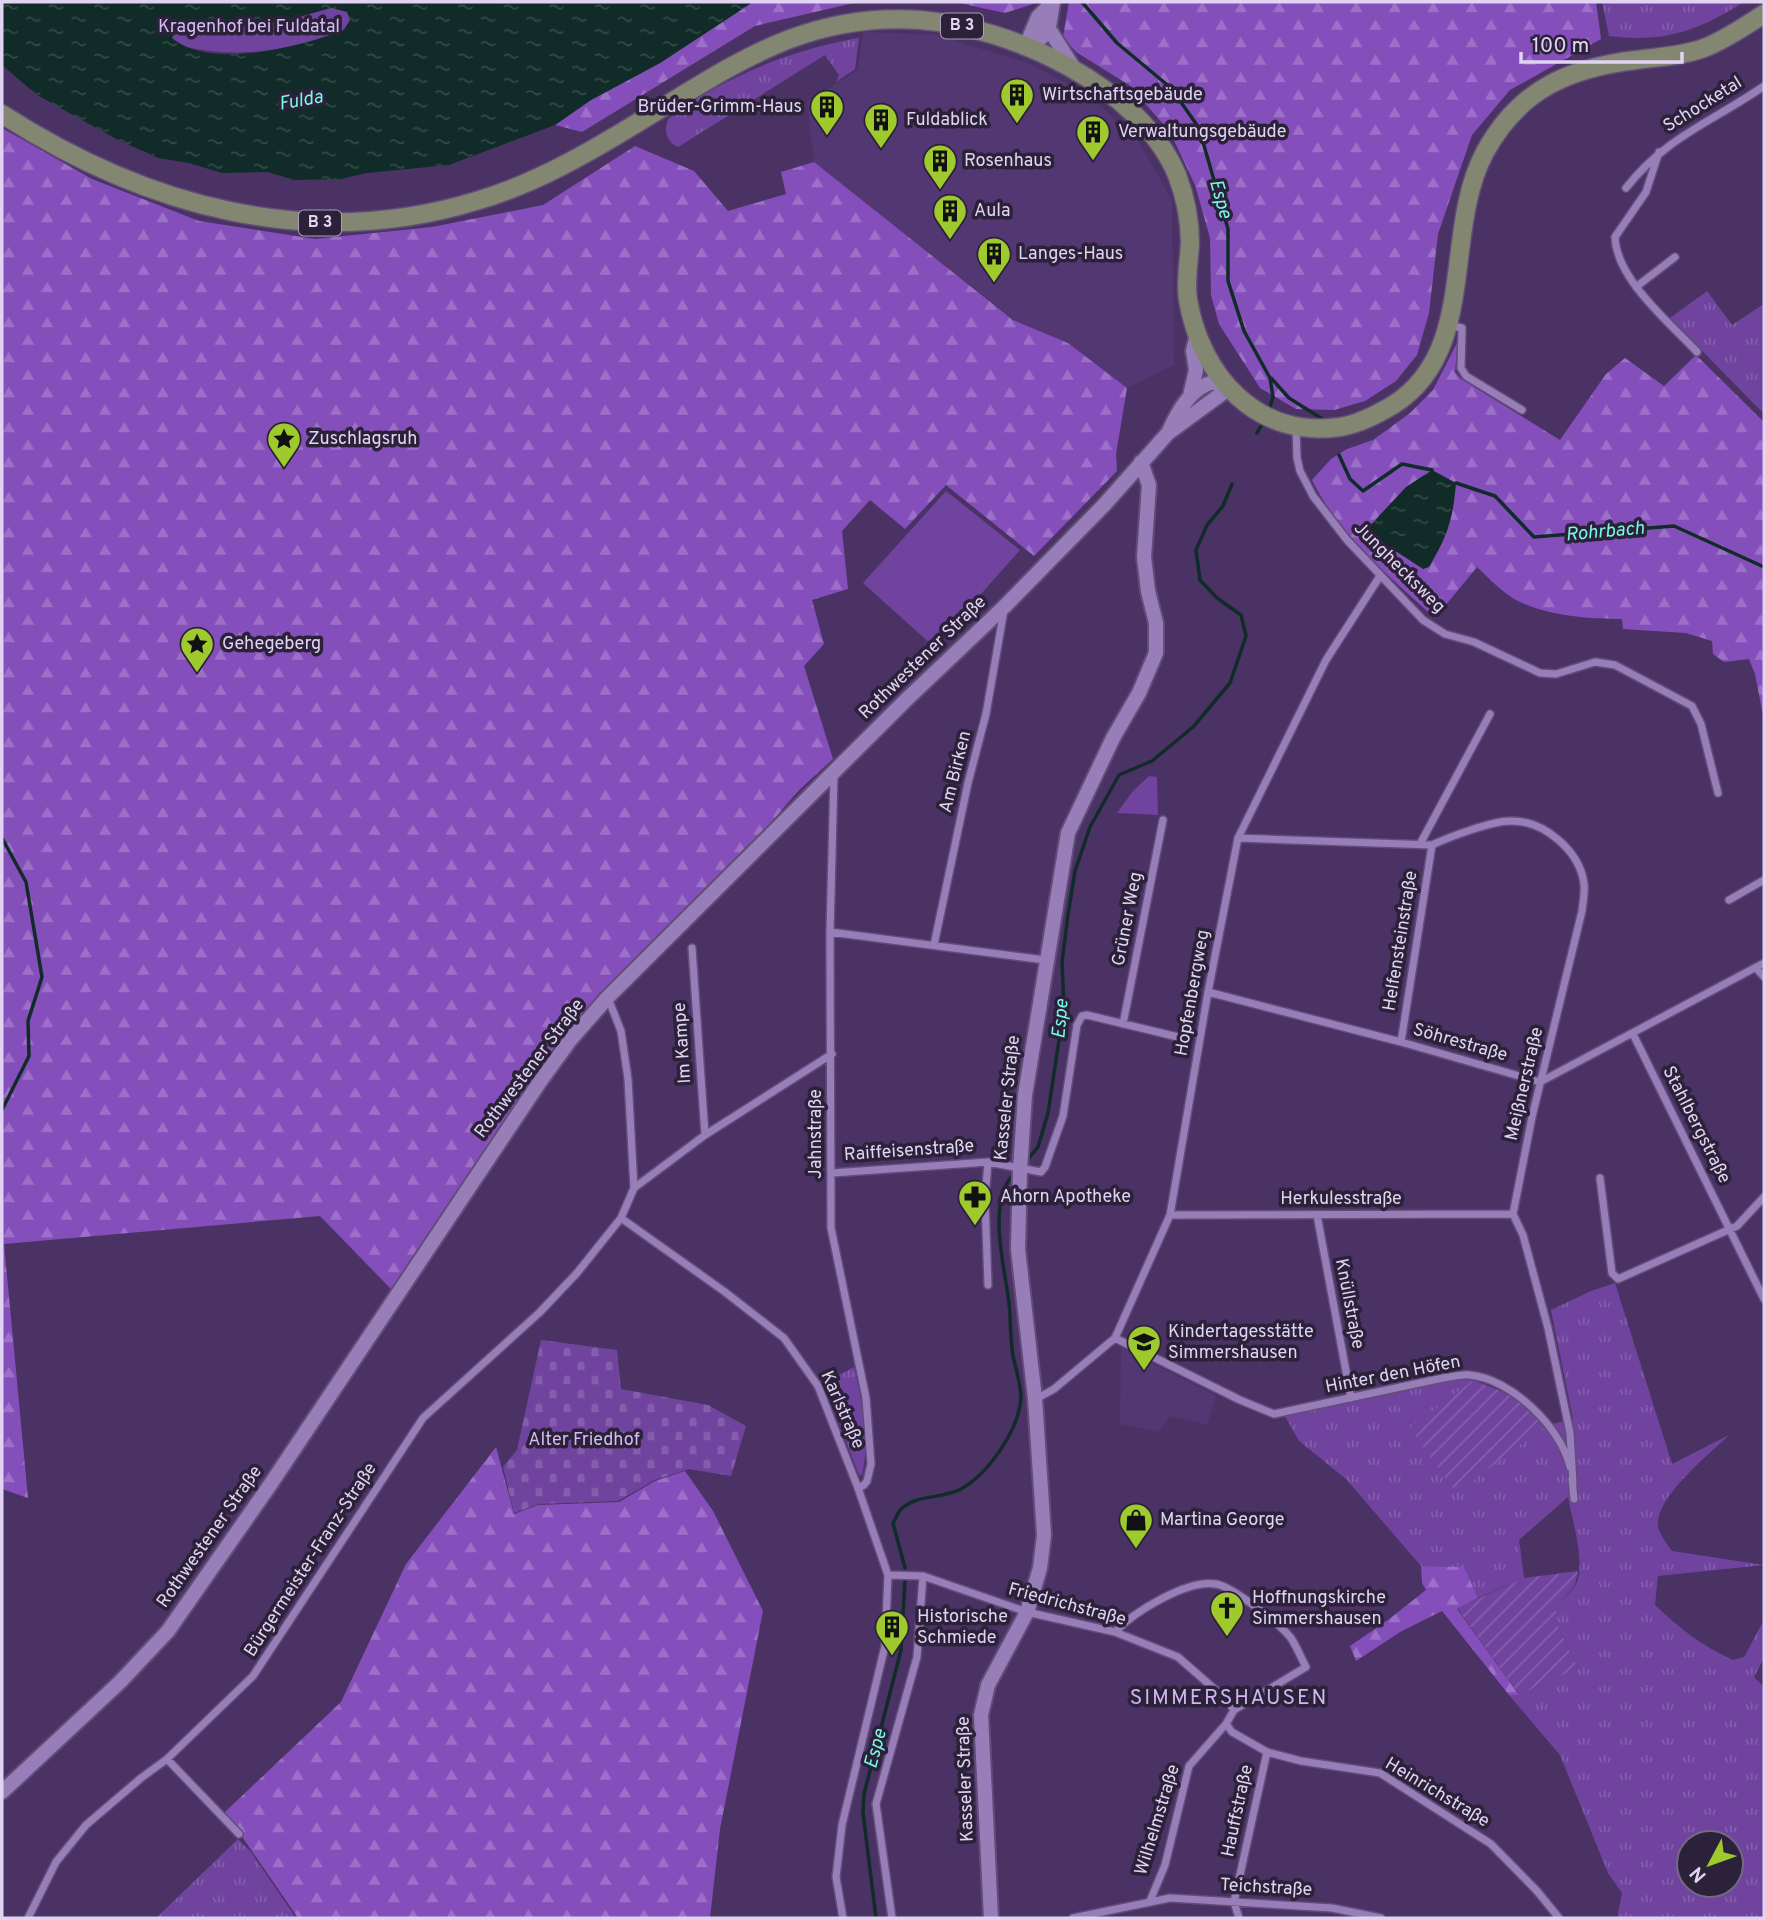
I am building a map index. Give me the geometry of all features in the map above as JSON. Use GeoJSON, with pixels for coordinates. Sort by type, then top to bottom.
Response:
{"type":"FeatureCollection","features":[{"type":"Feature","properties":{"kind":"main road"},"geometry":{"type":"LineString","coordinates":[[1025,48],[1041,40],[1049,29],[1052,2]]}},
{"type":"Feature","properties":{"kind":"main road"},"geometry":{"type":"LineString","coordinates":[[1025,48],[1038,17],[1052,2]]}},
{"type":"Feature","properties":{"kind":"main road","name":"B 3"},"geometry":{"type":"LineString","coordinates":[[2,114],[48,142],[106,171],[197,204],[289,222],[375,220],[416,215],[473,202],[538,178],[640,122],[740,61],[776,43],[813,31],[863,21],[919,20],[980,31],[1075,70],[1110,93],[1138,118],[1157,140],[1175,171],[1189,221],[1187,297],[1206,357],[1228,389],[1245,403],[1268,416],[1296,426],[1320,429],[1352,425],[1376,416],[1404,398],[1424,379],[1443,345],[1465,209],[1474,177],[1500,128],[1519,106],[1545,86],[1573,72],[1704,48],[1764,14]]}},
{"type":"Feature","properties":{"kind":"main road"},"geometry":{"type":"LineString","coordinates":[[1049,29],[1075,70]]}},
{"type":"Feature","properties":{"kind":"main road"},"geometry":{"type":"LineString","coordinates":[[1190,396],[1196,370],[1193,351],[1197,335]]}},
{"type":"Feature","properties":{"kind":"main road"},"geometry":{"type":"LineString","coordinates":[[1190,396],[1213,382],[1228,389]]}},
{"type":"Feature","properties":{"kind":"main road","name":"Rothwestener Straße"},"geometry":{"type":"LineString","coordinates":[[2,1792],[120,1682],[168,1631],[278,1474],[571,1039],[608,997],[834,771],[1005,606],[1105,504],[1168,433],[1228,389]]}},
{"type":"Feature","properties":{"kind":"main road","name":"Rothwestener Straße"},"geometry":{"type":"LineString","coordinates":[[1168,433],[1175,417],[1190,396]]}},
{"type":"Feature","properties":{"kind":"main road","name":"Kasseler Straße"},"geometry":{"type":"LineString","coordinates":[[990,1918],[981,1715],[988,1685],[1027,1612],[1040,1568],[1044,1535],[1035,1399],[1018,1249],[1025,1095],[1045,960],[1068,833],[1156,653],[1156,623],[1148,591],[1144,557],[1149,485],[1141,462]]}},
{"type":"Feature","properties":{"kind":"street","name":"Schocketal"},"geometry":{"type":"LineString","coordinates":[[1626,188],[1659,152],[1764,86]]}},
{"type":"Feature","properties":{"kind":"street","name":"Schocketal"},"geometry":{"type":"LineString","coordinates":[[1659,152],[1646,192],[1615,237],[1619,255],[1636,287],[1697,352]]}},
{"type":"Feature","properties":{"kind":"street"},"geometry":{"type":"LineString","coordinates":[[1636,287],[1675,257]]}},
{"type":"Feature","properties":{"kind":"street"},"geometry":{"type":"LineString","coordinates":[[1447,324],[1461,328],[1461,368],[1466,376],[1522,410]]}},
{"type":"Feature","properties":{"kind":"street","name":"Junghecksweg"},"geometry":{"type":"LineString","coordinates":[[1296,426],[1296,456],[1306,484],[1334,524],[1423,620],[1444,634],[1474,642],[1540,673],[1556,674],[1595,663],[1615,665],[1692,706],[1701,724],[1718,793]]}},
{"type":"Feature","properties":{"kind":"street","name":"Hopfenbergweg"},"geometry":{"type":"LineString","coordinates":[[1035,1399],[1054,1389],[1115,1338],[1170,1215],[1208,992],[1238,838],[1326,660],[1380,576]]}},
{"type":"Feature","properties":{"kind":"street","name":"Am Birken"},"geometry":{"type":"LineString","coordinates":[[934,945],[968,783],[986,714],[1005,606]]}},
{"type":"Feature","properties":{"kind":"street"},"geometry":{"type":"LineString","coordinates":[[1420,845],[1490,714]]}},
{"type":"Feature","properties":{"kind":"street","name":"Jahnstraße"},"geometry":{"type":"LineString","coordinates":[[834,771],[830,932],[831,1228],[866,1398],[871,1464],[867,1481],[858,1488]]}},
{"type":"Feature","properties":{"kind":"street","name":"Grüner Weg"},"geometry":{"type":"LineString","coordinates":[[1123,1024],[1163,820]]}},
{"type":"Feature","properties":{"kind":"street","name":"Meißnerstraße"},"geometry":{"type":"LineString","coordinates":[[1238,838],[1432,845],[1450,836],[1510,821],[1525,823],[1547,832],[1565,846],[1578,864],[1584,884],[1582,911],[1540,1082],[1513,1214]]}},
{"type":"Feature","properties":{"kind":"street","name":"Helfensteinstraße"},"geometry":{"type":"LineString","coordinates":[[1401,1042],[1432,845]]}},
{"type":"Feature","properties":{"kind":"street"},"geometry":{"type":"LineString","coordinates":[[1729,900],[1764,880]]}},
{"type":"Feature","properties":{"kind":"street"},"geometry":{"type":"LineString","coordinates":[[830,932],[1045,960]]}},
{"type":"Feature","properties":{"kind":"street","name":"Im Kampe"},"geometry":{"type":"LineString","coordinates":[[692,948],[705,1135]]}},
{"type":"Feature","properties":{"kind":"street"},"geometry":{"type":"LineString","coordinates":[[1540,1082],[1764,963]]}},
{"type":"Feature","properties":{"kind":"street"},"geometry":{"type":"LineString","coordinates":[[1756,968],[1764,977]]}},
{"type":"Feature","properties":{"kind":"street","name":"Söhrestraße"},"geometry":{"type":"LineString","coordinates":[[1208,992],[1401,1042],[1540,1082]]}},
{"type":"Feature","properties":{"kind":"street"},"geometry":{"type":"LineString","coordinates":[[608,997],[621,1031],[628,1079],[634,1188],[621,1218]]}},
{"type":"Feature","properties":{"kind":"street"},"geometry":{"type":"LineString","coordinates":[[1021,1171],[1042,1171],[1051,1152],[1063,1116],[1077,1025],[1082,1016],[1178,1037]]}},
{"type":"Feature","properties":{"kind":"street","name":"Stahlbergstraße"},"geometry":{"type":"LineString","coordinates":[[1633,1034],[1764,1299]]}},
{"type":"Feature","properties":{"kind":"street"},"geometry":{"type":"LineString","coordinates":[[634,1188],[705,1135],[832,1054]]}},
{"type":"Feature","properties":{"kind":"street","name":"Raiffeisenstraße"},"geometry":{"type":"LineString","coordinates":[[988,1162],[985,1199],[988,1285]]}},
{"type":"Feature","properties":{"kind":"street","name":"Raiffeisenstraße"},"geometry":{"type":"LineString","coordinates":[[832,1172],[988,1162],[1021,1171]]}},
{"type":"Feature","properties":{"kind":"street"},"geometry":{"type":"LineString","coordinates":[[1600,1178],[1612,1273],[1618,1279],[1731,1229],[1764,1196]]}},
{"type":"Feature","properties":{"kind":"street"},"geometry":{"type":"LineString","coordinates":[[1513,1214],[1523,1235],[1548,1328],[1570,1433],[1573,1483]]}},
{"type":"Feature","properties":{"kind":"street","name":"Herkulesstraße"},"geometry":{"type":"LineString","coordinates":[[1170,1215],[1513,1214]]}},
{"type":"Feature","properties":{"kind":"street","name":"Knüllstraße"},"geometry":{"type":"LineString","coordinates":[[1317,1215],[1351,1398]]}},
{"type":"Feature","properties":{"kind":"street","name":"Karlstraße"},"geometry":{"type":"LineString","coordinates":[[621,1218],[784,1338],[818,1387],[858,1488],[888,1575],[885,1646],[842,1825],[836,1877],[843,1918]]}},
{"type":"Feature","properties":{"kind":"street","name":"Bürgermeister-Franz-Straße"},"geometry":{"type":"LineString","coordinates":[[28,1918],[50,1874],[71,1842],[107,1806],[167,1759],[253,1676],[418,1423],[539,1313],[577,1273],[621,1218]]}},
{"type":"Feature","properties":{"kind":"street","name":"Hinter den Höfen"},"geometry":{"type":"LineString","coordinates":[[1115,1338],[1274,1415],[1469,1375],[1492,1381],[1517,1395],[1542,1418],[1562,1446],[1573,1483],[1574,1499]]}},
{"type":"Feature","properties":{"kind":"street","name":"Friedrichstraße"},"geometry":{"type":"LineString","coordinates":[[888,1575],[923,1576],[1027,1612],[1115,1632],[1178,1657],[1227,1700],[1234,1710]]}},
{"type":"Feature","properties":{"kind":"street"},"geometry":{"type":"LineString","coordinates":[[892,1918],[876,1804],[916,1657],[923,1576]]}},
{"type":"Feature","properties":{"kind":"street"},"geometry":{"type":"LineString","coordinates":[[1115,1632],[1127,1620],[1159,1600],[1186,1588],[1216,1584],[1250,1602],[1290,1638],[1306,1667],[1234,1710],[1226,1724],[1232,1732],[1267,1752]]}},
{"type":"Feature","properties":{"kind":"street","name":"Wilhelmstraße"},"geometry":{"type":"LineString","coordinates":[[1073,1918],[1150,1901],[1165,1865],[1189,1766],[1226,1724]]}},
{"type":"Feature","properties":{"kind":"street","name":"Hauffstraße"},"geometry":{"type":"LineString","coordinates":[[1238,1918],[1234,1902],[1267,1752]]}},
{"type":"Feature","properties":{"kind":"street","name":"Heinrichstraße"},"geometry":{"type":"LineString","coordinates":[[1267,1752],[1301,1761],[1380,1773],[1491,1844],[1559,1918]]}},
{"type":"Feature","properties":{"kind":"street"},"geometry":{"type":"LineString","coordinates":[[167,1759],[239,1834]]}},
{"type":"Feature","properties":{"kind":"street","name":"Teichstraße"},"geometry":{"type":"LineString","coordinates":[[1150,1901],[1170,1898],[1332,1908],[1381,1918]]}},
{"type":"Feature","properties":{"kind":"shaded area"},"geometry":{"type":"Polygon","coordinates":[[[863,32],[935,35],[1026,62],[1088,94],[1139,142],[1172,200],[1174,365],[1127,388],[1068,343],[1014,320],[814,162],[807,102],[858,70],[863,32]]]}},
{"type":"Feature","properties":{"kind":"shaded area","name":"Kindertagesstätte Simmershausen"},"geometry":{"type":"Polygon","coordinates":[[[1121,1347],[1216,1396],[1207,1425],[1170,1416],[1159,1432],[1120,1424],[1121,1347]]]}},
{"type":"Feature","properties":{"kind":"green space","name":"Kragenhof bei Fuldatal"},"geometry":{"type":"Polygon","coordinates":[[[399,2],[345,29],[287,47],[257,52],[197,49],[167,41],[119,18],[399,2]]]}},
{"type":"Feature","properties":{"kind":"green space"},"geometry":{"type":"Polygon","coordinates":[[[753,2],[858,2],[755,26],[582,132],[555,125],[591,100],[660,63],[753,2]]]}},
{"type":"Feature","properties":{"kind":"green space"},"geometry":{"type":"Polygon","coordinates":[[[955,2],[1039,2],[1005,13],[955,2]]]}},
{"type":"Feature","properties":{"kind":"green space"},"geometry":{"type":"Polygon","coordinates":[[[1069,2],[1596,2],[1601,39],[1510,90],[1472,135],[1438,234],[1429,313],[1417,355],[1396,381],[1365,401],[1334,410],[1296,409],[1260,388],[1219,324],[1211,295],[1210,238],[1195,185],[1170,132],[1129,85],[1076,52],[1063,37],[1069,2]]]}},
{"type":"Feature","properties":{"kind":"green space"},"geometry":{"type":"Polygon","coordinates":[[[1602,2],[1744,2],[1696,27],[1664,36],[1629,38],[1609,36],[1602,2]]]}},
{"type":"Feature","properties":{"kind":"green space"},"geometry":{"type":"Polygon","coordinates":[[[859,38],[855,69],[836,82],[839,75],[825,55],[678,147],[668,139],[666,126],[669,118],[713,89],[784,58],[859,38]]]}},
{"type":"Feature","properties":{"kind":"green space"},"geometry":{"type":"Polygon","coordinates":[[[2,128],[92,179],[199,221],[315,239],[432,227],[543,205],[635,146],[694,171],[728,211],[786,194],[781,172],[814,162],[1013,320],[1068,343],[1127,388],[1116,454],[1117,471],[1034,556],[946,485],[905,529],[870,500],[842,531],[848,589],[812,600],[824,644],[804,666],[833,759],[798,791],[730,871],[586,1024],[391,1289],[320,1216],[4,1244],[28,1498],[2,1489],[2,128]]]}},
{"type":"Feature","properties":{"kind":"green space"},"geometry":{"type":"Polygon","coordinates":[[[1707,291],[1732,325],[1764,304],[1764,414],[1670,318],[1707,291]]]}},
{"type":"Feature","properties":{"kind":"green space"},"geometry":{"type":"Polygon","coordinates":[[[1458,341],[1455,372],[1461,379],[1560,440],[1606,374],[1625,358],[1664,386],[1696,355],[1764,422],[1764,721],[1755,674],[1749,659],[1724,662],[1713,654],[1712,641],[1686,633],[1623,629],[1622,619],[1570,616],[1544,611],[1508,595],[1477,567],[1435,618],[1367,554],[1336,519],[1312,480],[1331,459],[1347,449],[1373,440],[1410,413],[1433,390],[1458,341]]]}},
{"type":"Feature","properties":{"kind":"green space"},"geometry":{"type":"Polygon","coordinates":[[[946,491],[1020,550],[934,647],[863,583],[946,491]]]}},
{"type":"Feature","properties":{"kind":"green space"},"geometry":{"type":"Polygon","coordinates":[[[1149,776],[1157,777],[1158,815],[1117,813],[1133,791],[1149,776]]]}},
{"type":"Feature","properties":{"kind":"green space"},"geometry":{"type":"Polygon","coordinates":[[[1615,1283],[1672,1464],[1729,1435],[1674,1490],[1665,1502],[1658,1526],[1672,1551],[1764,1565],[1658,1576],[1655,1605],[1691,1636],[1733,1660],[1744,1657],[1764,1620],[1764,1658],[1754,1677],[1764,1687],[1764,1918],[1617,1918],[1622,1893],[1608,1873],[1560,1755],[1509,1695],[1519,1695],[1578,1668],[1558,1627],[1556,1607],[1575,1586],[1580,1567],[1568,1497],[1519,1540],[1524,1578],[1478,1598],[1464,1567],[1421,1566],[1346,1479],[1299,1441],[1283,1413],[1461,1379],[1473,1380],[1411,1428],[1456,1492],[1545,1426],[1573,1419],[1551,1310],[1615,1283]]]}},
{"type":"Feature","properties":{"kind":"green space","name":"Alter Friedhof"},"geometry":{"type":"Polygon","coordinates":[[[541,1340],[617,1350],[621,1389],[708,1405],[746,1426],[731,1476],[689,1469],[655,1480],[618,1501],[539,1504],[514,1513],[503,1467],[517,1450],[541,1340]]]}},
{"type":"Feature","properties":{"kind":"green space"},"geometry":{"type":"Polygon","coordinates":[[[854,1367],[865,1434],[862,1475],[859,1475],[824,1383],[854,1367]]]}},
{"type":"Feature","properties":{"kind":"green space"},"geometry":{"type":"Polygon","coordinates":[[[1473,1380],[1530,1407],[1545,1426],[1456,1493],[1410,1428],[1473,1380]]]}},
{"type":"Feature","properties":{"kind":"green space"},"geometry":{"type":"Polygon","coordinates":[[[496,1447],[514,1514],[538,1505],[619,1502],[655,1481],[685,1471],[713,1511],[763,1611],[720,1829],[710,1918],[298,1918],[225,1812],[341,1702],[406,1564],[496,1447]]]}},
{"type":"Feature","properties":{"kind":"green space"},"geometry":{"type":"Polygon","coordinates":[[[1421,1566],[1464,1567],[1478,1598],[1457,1609],[1519,1695],[1509,1695],[1442,1611],[1400,1632],[1356,1661],[1350,1646],[1426,1590],[1422,1583],[1421,1566]]]}},
{"type":"Feature","properties":{"kind":"green space"},"geometry":{"type":"Polygon","coordinates":[[[1578,1571],[1575,1585],[1556,1607],[1558,1627],[1578,1668],[1519,1695],[1457,1608],[1524,1578],[1578,1571]]]}},
{"type":"Feature","properties":{"kind":"green space"},"geometry":{"type":"Polygon","coordinates":[[[238,1839],[251,1852],[296,1918],[156,1918],[238,1839]]]}},
{"type":"Feature","properties":{"kind":"water","name":"Fulda"},"geometry":{"type":"Polygon","coordinates":[[[2,2],[753,2],[660,63],[591,100],[555,125],[449,165],[367,173],[341,179],[293,180],[268,172],[222,173],[189,163],[158,158],[116,139],[37,95],[2,65],[2,2]],[[331,8],[281,22],[186,23],[177,27],[172,38],[189,48],[209,53],[232,54],[280,49],[343,31],[350,20],[347,12],[331,8]]]}},
{"type":"Feature","properties":{"kind":"water"},"geometry":{"type":"Polygon","coordinates":[[[1432,470],[1456,483],[1445,536],[1429,567],[1423,569],[1365,531],[1406,487],[1432,470]]]}},
{"type":"Feature","properties":{"kind":"waterway","name":"Espe"},"geometry":{"type":"LineString","coordinates":[[1082,2],[1117,43],[1171,88],[1199,128],[1228,229],[1228,281],[1244,331],[1270,378],[1273,397],[1269,411]]}},
{"type":"Feature","properties":{"kind":"waterway"},"geometry":{"type":"LineString","coordinates":[[1271,378],[1289,398],[1324,420]]}},
{"type":"Feature","properties":{"kind":"waterway","name":"Espe"},"geometry":{"type":"LineString","coordinates":[[1257,433],[1264,421]]}},
{"type":"Feature","properties":{"kind":"waterway"},"geometry":{"type":"LineString","coordinates":[[1339,455],[1350,479],[1363,491],[1402,464],[1432,470]]}},
{"type":"Feature","properties":{"kind":"waterway","name":"Rohrbach"},"geometry":{"type":"LineString","coordinates":[[1456,483],[1495,496],[1534,537],[1674,526],[1764,567]]}},
{"type":"Feature","properties":{"kind":"waterway","name":"Espe"},"geometry":{"type":"LineString","coordinates":[[1024,1164],[1038,1147],[1048,1113],[1064,1007],[1062,962],[1068,915],[1075,871],[1090,827],[1119,775],[1152,761],[1193,727],[1230,683],[1246,636],[1241,615],[1217,598],[1200,580],[1196,550],[1207,525],[1223,506],[1232,484]]}},
{"type":"Feature","properties":{"kind":"waterway"},"geometry":{"type":"LineString","coordinates":[[2,838],[26,882],[42,977],[28,1021],[29,1056],[2,1110]]}},
{"type":"Feature","properties":{"kind":"waterway","name":"Espe"},"geometry":{"type":"LineString","coordinates":[[905,1568],[893,1523],[900,1510],[915,1501],[954,1492],[971,1482],[1000,1450],[1015,1424],[1019,1410],[1021,1393],[1012,1350],[999,1218],[1006,1186],[1014,1174]]}},
{"type":"Feature","properties":{"kind":"waterway","name":"Espe"},"geometry":{"type":"LineString","coordinates":[[876,1918],[863,1813],[864,1794],[901,1650],[905,1581]]}},
{"type":"Feature","properties":{"kind":"place","name":"Wirtschaftsgebäude"},"geometry":{"type":"Point","coordinates":[1017,125]}},
{"type":"Feature","properties":{"kind":"place","name":"Brüder-Grimm-Haus"},"geometry":{"type":"Point","coordinates":[827,137]}},
{"type":"Feature","properties":{"kind":"place","name":"Fuldablick"},"geometry":{"type":"Point","coordinates":[881,150]}},
{"type":"Feature","properties":{"kind":"place","name":"Verwaltungsgebäude"},"geometry":{"type":"Point","coordinates":[1093,162]}},
{"type":"Feature","properties":{"kind":"place","name":"Rosenhaus"},"geometry":{"type":"Point","coordinates":[940,191]}},
{"type":"Feature","properties":{"kind":"place","name":"Aula"},"geometry":{"type":"Point","coordinates":[950,241]}},
{"type":"Feature","properties":{"kind":"place","name":"Langes-Haus"},"geometry":{"type":"Point","coordinates":[994,284]}},
{"type":"Feature","properties":{"kind":"place","name":"Zuschlagsruh"},"geometry":{"type":"Point","coordinates":[284,469]}},
{"type":"Feature","properties":{"kind":"place","name":"Gehegeberg"},"geometry":{"type":"Point","coordinates":[197,674]}},
{"type":"Feature","properties":{"kind":"place","name":"Ahorn Apotheke"},"geometry":{"type":"Point","coordinates":[975,1227]}},
{"type":"Feature","properties":{"kind":"place","name":"Kindertagesstätte Simmershausen"},"geometry":{"type":"Point","coordinates":[1144,1372]}},
{"type":"Feature","properties":{"kind":"place","name":"Martina George"},"geometry":{"type":"Point","coordinates":[1136,1550]}},
{"type":"Feature","properties":{"kind":"place","name":"Hoffnungskirche Simmershausen"},"geometry":{"type":"Point","coordinates":[1227,1638]}},
{"type":"Feature","properties":{"kind":"place","name":"Historische Schmiede"},"geometry":{"type":"Point","coordinates":[892,1657]}},
{"type":"Feature","properties":{"kind":"district","name":"SIMMERSHAUSEN"},"geometry":{"type":"Point","coordinates":[1229,1698]}}]}
